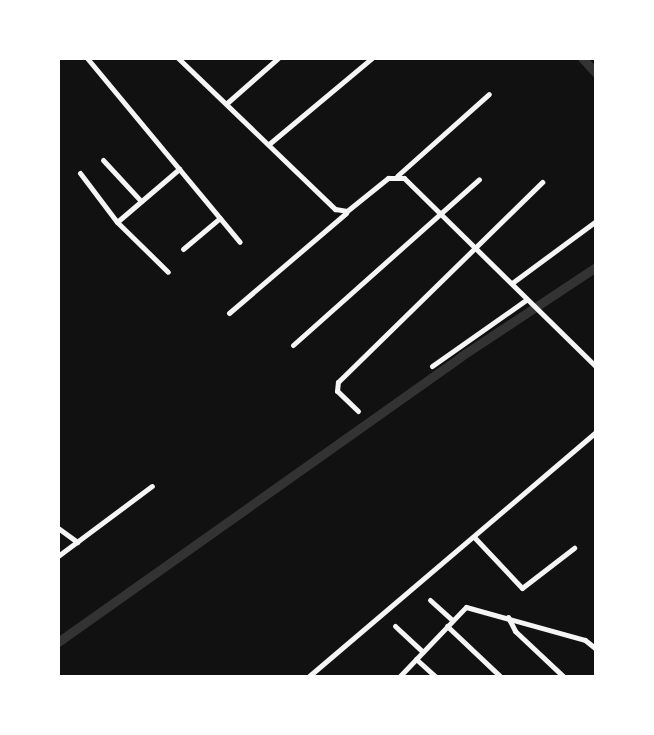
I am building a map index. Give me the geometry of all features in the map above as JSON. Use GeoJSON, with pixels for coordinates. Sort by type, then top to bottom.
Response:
{"type":"FeatureCollection","features":[{"type":"Feature","properties":{"kind":"street"},"geometry":{"type":"LineString","coordinates":[[87,58],[240,242]]}},
{"type":"Feature","properties":{"kind":"street"},"geometry":{"type":"LineString","coordinates":[[178,58],[270,144],[330,206],[347,211]]}},
{"type":"Feature","properties":{"kind":"street"},"geometry":{"type":"LineString","coordinates":[[227,103],[278,58]]}},
{"type":"Feature","properties":{"kind":"street"},"geometry":{"type":"LineString","coordinates":[[270,144],[372,58]]}},
{"type":"Feature","properties":{"kind":"street"},"geometry":{"type":"LineString","coordinates":[[229,313],[347,211],[397,176],[489,94]]}},
{"type":"Feature","properties":{"kind":"street"},"geometry":{"type":"LineString","coordinates":[[103,160],[141,201]]}},
{"type":"Feature","properties":{"kind":"street"},"geometry":{"type":"LineString","coordinates":[[117,222],[179,169]]}},
{"type":"Feature","properties":{"kind":"street"},"geometry":{"type":"LineString","coordinates":[[80,173],[117,222],[168,272]]}},
{"type":"Feature","properties":{"kind":"street"},"geometry":{"type":"LineString","coordinates":[[397,176],[442,214],[512,283],[540,316],[596,368]]}},
{"type":"Feature","properties":{"kind":"street"},"geometry":{"type":"LineString","coordinates":[[293,345],[479,179]]}},
{"type":"Feature","properties":{"kind":"street"},"geometry":{"type":"LineString","coordinates":[[358,411],[337,391],[338,382],[541,182]]}},
{"type":"Feature","properties":{"kind":"street"},"geometry":{"type":"LineString","coordinates":[[183,249],[220,218]]}},
{"type":"Feature","properties":{"kind":"street"},"geometry":{"type":"LineString","coordinates":[[512,283],[596,221]]}},
{"type":"Feature","properties":{"kind":"street"},"geometry":{"type":"LineString","coordinates":[[432,366],[526,300]]}},
{"type":"Feature","properties":{"kind":"street"},"geometry":{"type":"LineString","coordinates":[[308,677],[316,675],[596,432]]}},
{"type":"Feature","properties":{"kind":"street"},"geometry":{"type":"LineString","coordinates":[[58,556],[152,486]]}},
{"type":"Feature","properties":{"kind":"street"},"geometry":{"type":"LineString","coordinates":[[58,528],[77,542]]}},
{"type":"Feature","properties":{"kind":"street"},"geometry":{"type":"LineString","coordinates":[[474,537],[522,587],[573,548]]}},
{"type":"Feature","properties":{"kind":"street"},"geometry":{"type":"LineString","coordinates":[[430,600],[452,620]]}},
{"type":"Feature","properties":{"kind":"street"},"geometry":{"type":"LineString","coordinates":[[399,677],[452,620],[468,607],[584,640],[596,649]]}},
{"type":"Feature","properties":{"kind":"street"},"geometry":{"type":"LineString","coordinates":[[508,617],[515,631],[564,677]]}},
{"type":"Feature","properties":{"kind":"street"},"geometry":{"type":"LineString","coordinates":[[395,626],[423,652]]}},
{"type":"Feature","properties":{"kind":"street"},"geometry":{"type":"LineString","coordinates":[[447,626],[501,677]]}},
{"type":"Feature","properties":{"kind":"street"},"geometry":{"type":"LineString","coordinates":[[416,659],[436,677]]}},
{"type":"Feature","properties":{"kind":"waterway"},"geometry":{"type":"LineString","coordinates":[[582,58],[596,73]]}},
{"type":"Feature","properties":{"kind":"waterway"},"geometry":{"type":"LineString","coordinates":[[58,642],[460,357],[596,267]]}}]}
